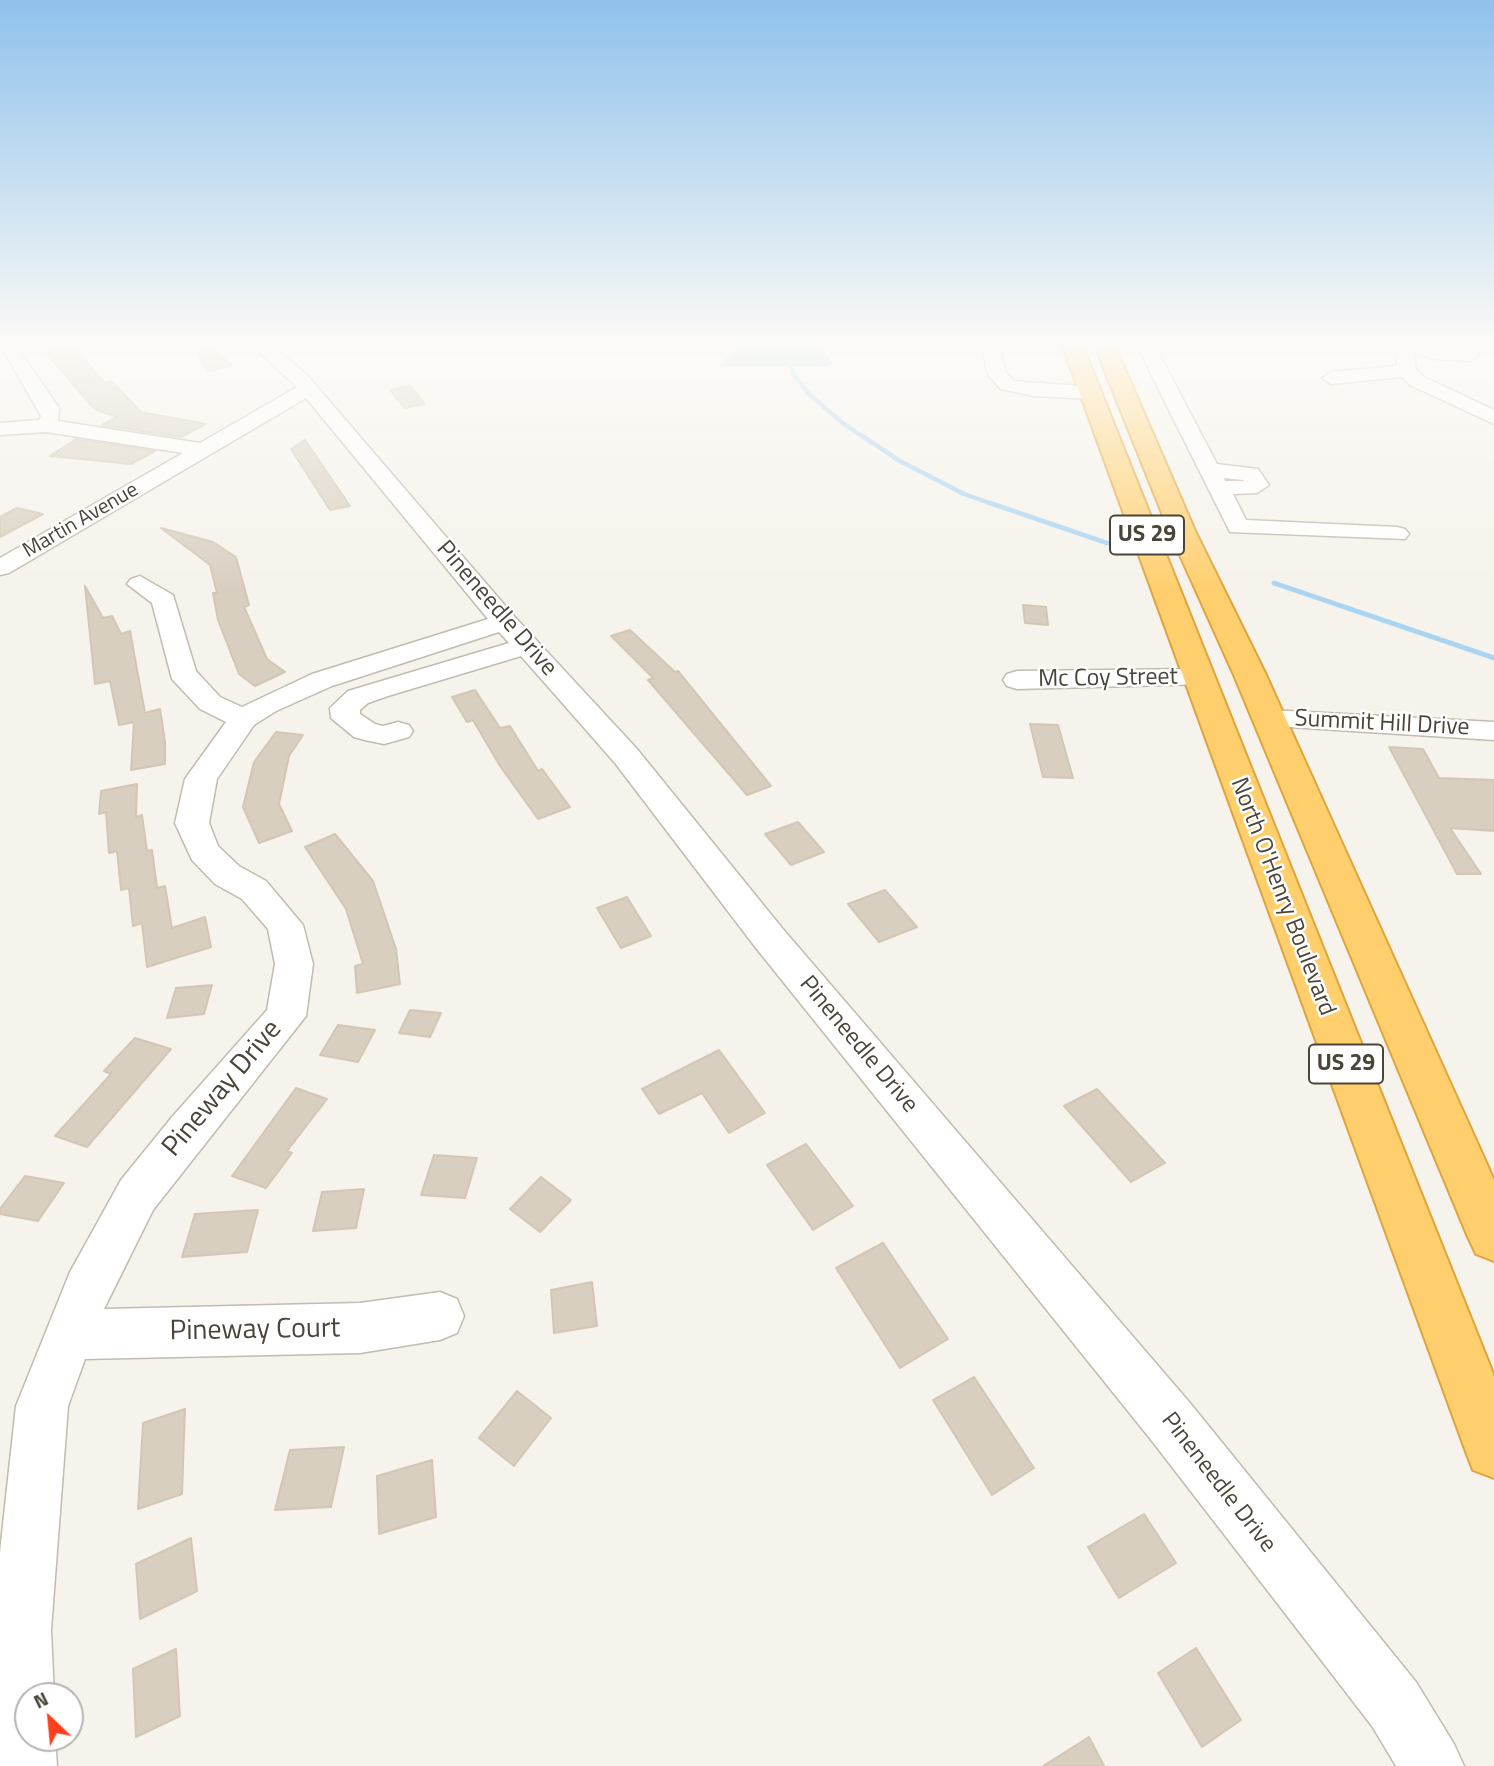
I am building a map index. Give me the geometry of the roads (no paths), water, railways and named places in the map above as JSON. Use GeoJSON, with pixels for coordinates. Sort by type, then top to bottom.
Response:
{"type":"FeatureCollection","features":[{"type":"Feature","properties":{"kind":"highway","name":"North O'Henry Boulevard"},"geometry":{"type":"LineString","coordinates":[[1106,426],[1494,1449]]}},
{"type":"Feature","properties":{"kind":"highway"},"geometry":{"type":"LineString","coordinates":[[1123,426],[1167,496]]}},
{"type":"Feature","properties":{"kind":"highway","name":"US 29"},"geometry":{"type":"LineString","coordinates":[[1137,426],[1269,719],[1494,1237]]}},
{"type":"Feature","properties":{"kind":"highway"},"geometry":{"type":"LineString","coordinates":[[1160,570],[1232,695],[1252,711],[1269,719]]}},
{"type":"Feature","properties":{"kind":"street"},"geometry":{"type":"LineString","coordinates":[[0,429],[40,426]]}},
{"type":"Feature","properties":{"kind":"street"},"geometry":{"type":"LineString","coordinates":[[50,426],[203,450]]}},
{"type":"Feature","properties":{"kind":"street","name":"Martin Avenue"},"geometry":{"type":"LineString","coordinates":[[0,568],[244,426]]}},
{"type":"Feature","properties":{"kind":"street","name":"Pineneedle Drive"},"geometry":{"type":"LineString","coordinates":[[340,426],[517,634],[626,756],[769,938],[1171,1422],[1394,1704],[1433,1766]]}},
{"type":"Feature","properties":{"kind":"street"},"geometry":{"type":"LineString","coordinates":[[1186,426],[1238,527],[1397,534]]}},
{"type":"Feature","properties":{"kind":"street"},"geometry":{"type":"LineString","coordinates":[[140,584],[164,600],[182,673],[210,703],[243,719]]}},
{"type":"Feature","properties":{"kind":"street"},"geometry":{"type":"LineString","coordinates":[[398,731],[384,735],[365,731],[346,718],[345,708],[358,697],[517,634]]}},
{"type":"Feature","properties":{"kind":"street","name":"Pineway Drive"},"geometry":{"type":"LineString","coordinates":[[24,1766],[21,1630],[42,1406],[87,1289],[137,1195],[187,1130],[286,1016],[293,964],[285,925],[254,890],[227,875],[204,852],[192,823],[201,779],[243,719],[335,676],[517,634]]}},
{"type":"Feature","properties":{"kind":"street","name":"Mc Coy Street"},"geometry":{"type":"LineString","coordinates":[[1017,680],[1199,678]]}},
{"type":"Feature","properties":{"kind":"street","name":"Summit Hill Drive"},"geometry":{"type":"LineString","coordinates":[[1269,719],[1494,731]]}},
{"type":"Feature","properties":{"kind":"street","name":"Pineway Court"},"geometry":{"type":"LineString","coordinates":[[70,1335],[360,1328],[440,1316]]}},
{"type":"Feature","properties":{"kind":"waterway"},"geometry":{"type":"LineString","coordinates":[[848,426],[900,461],[964,494],[995,505]]}},
{"type":"Feature","properties":{"kind":"waterway"},"geometry":{"type":"LineString","coordinates":[[990,503],[1107,543]]}},
{"type":"Feature","properties":{"kind":"waterway"},"geometry":{"type":"LineString","coordinates":[[1274,583],[1494,658]]}}]}
